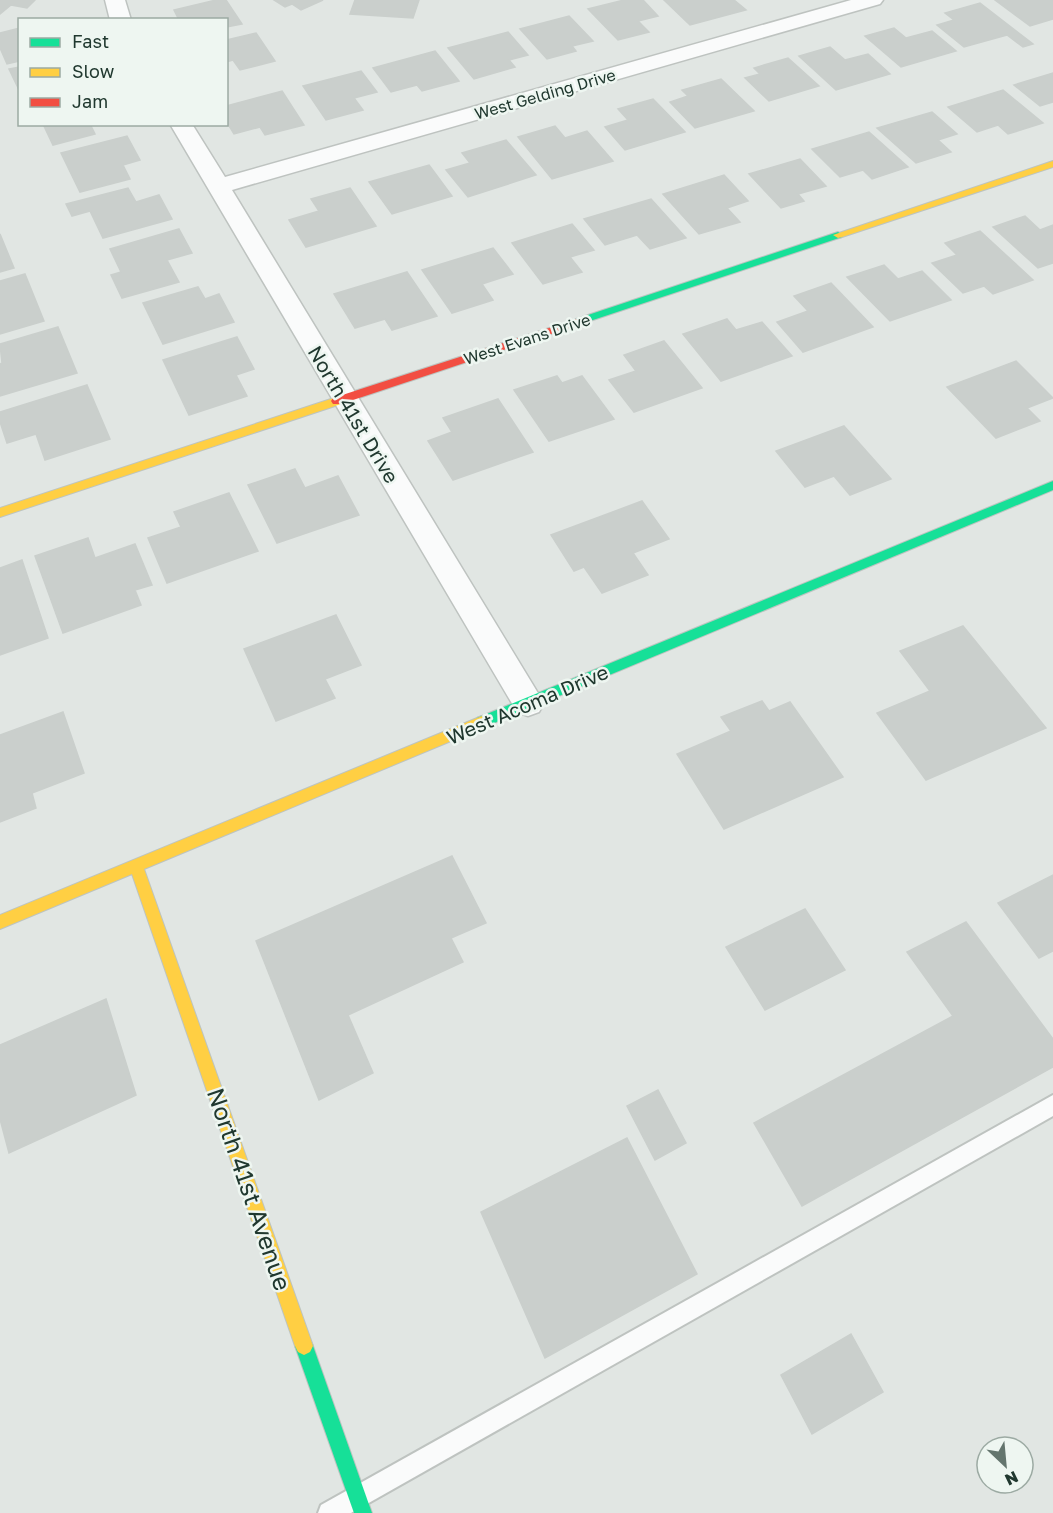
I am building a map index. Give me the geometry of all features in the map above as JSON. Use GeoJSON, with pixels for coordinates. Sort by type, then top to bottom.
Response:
{"type":"FeatureCollection","features":[{"type":"Feature","properties":{"kind":"street"},"geometry":{"type":"LineString","coordinates":[[115,0],[120,18]]}},
{"type":"Feature","properties":{"kind":"street","name":"West Gelding Drive"},"geometry":{"type":"LineString","coordinates":[[217,187],[873,0]]}},
{"type":"Feature","properties":{"kind":"street","name":"North 41st Drive"},"geometry":{"type":"LineString","coordinates":[[182,126],[528,703]]}},
{"type":"Feature","properties":{"kind":"street","name":"West Evans Drive"},"geometry":{"type":"LineString","coordinates":[[0,513],[1053,164]]}},
{"type":"Feature","properties":{"kind":"street","name":"West Acoma Drive"},"geometry":{"type":"LineString","coordinates":[[0,922],[1053,485]]}},
{"type":"Feature","properties":{"kind":"street","name":"North 41st Avenue"},"geometry":{"type":"LineString","coordinates":[[136,866],[360,1505]]}},
{"type":"Feature","properties":{"kind":"lane"},"geometry":{"type":"LineString","coordinates":[[329,1513],[360,1505],[1053,1105]]}},
{"type":"Feature","properties":{"kind":"building"},"geometry":{"type":"Polygon","coordinates":[[[0,0],[35,0],[27,8],[11,5],[0,14],[0,0]]]}},
{"type":"Feature","properties":{"kind":"building"},"geometry":{"type":"Polygon","coordinates":[[[216,0],[226,0],[242,24],[228,27],[228,18],[178,18],[174,10],[216,0]]]}},
{"type":"Feature","properties":{"kind":"building"},"geometry":{"type":"Polygon","coordinates":[[[274,0],[323,0],[301,10],[292,4],[285,7],[274,0]]]}},
{"type":"Feature","properties":{"kind":"building"},"geometry":{"type":"Polygon","coordinates":[[[355,0],[419,0],[413,18],[350,14],[355,0]]]}},
{"type":"Feature","properties":{"kind":"building"},"geometry":{"type":"Polygon","coordinates":[[[624,0],[643,0],[658,16],[638,21],[649,32],[618,40],[588,9],[624,0]]]}},
{"type":"Feature","properties":{"kind":"building"},"geometry":{"type":"Polygon","coordinates":[[[664,0],[734,0],[746,10],[690,25],[664,0]]]}},
{"type":"Feature","properties":{"kind":"building"},"geometry":{"type":"Polygon","coordinates":[[[995,0],[1053,0],[1053,19],[1030,26],[995,0]]]}},
{"type":"Feature","properties":{"kind":"building"},"geometry":{"type":"Polygon","coordinates":[[[980,3],[1033,44],[1023,47],[1007,35],[964,47],[937,25],[954,20],[945,13],[980,3]]]}},
{"type":"Feature","properties":{"kind":"building"},"geometry":{"type":"Polygon","coordinates":[[[569,16],[593,41],[572,46],[576,51],[547,59],[520,29],[569,16]]]}},
{"type":"Feature","properties":{"kind":"building"},"geometry":{"type":"Polygon","coordinates":[[[18,28],[18,61],[7,64],[0,48],[0,33],[18,28]]]}},
{"type":"Feature","properties":{"kind":"building"},"geometry":{"type":"Polygon","coordinates":[[[894,28],[906,38],[932,31],[956,51],[901,67],[865,36],[894,28]]]}},
{"type":"Feature","properties":{"kind":"building"},"geometry":{"type":"Polygon","coordinates":[[[508,32],[528,55],[509,60],[515,67],[474,79],[448,48],[508,32]]]}},
{"type":"Feature","properties":{"kind":"building"},"geometry":{"type":"Polygon","coordinates":[[[256,33],[275,61],[240,70],[233,60],[228,61],[228,40],[256,33]]]}},
{"type":"Feature","properties":{"kind":"building"},"geometry":{"type":"Polygon","coordinates":[[[830,47],[845,60],[868,54],[890,74],[836,90],[799,56],[830,47]]]}},
{"type":"Feature","properties":{"kind":"building"},"geometry":{"type":"Polygon","coordinates":[[[435,51],[459,81],[422,91],[417,85],[391,92],[373,68],[435,51]]]}},
{"type":"Feature","properties":{"kind":"building"},"geometry":{"type":"Polygon","coordinates":[[[788,58],[819,86],[769,101],[745,78],[760,74],[754,68],[788,58]]]}},
{"type":"Feature","properties":{"kind":"building"},"geometry":{"type":"Polygon","coordinates":[[[18,67],[18,88],[9,69],[18,67]]]}},
{"type":"Feature","properties":{"kind":"building"},"geometry":{"type":"Polygon","coordinates":[[[361,71],[377,92],[354,98],[363,110],[326,120],[303,86],[361,71]]]}},
{"type":"Feature","properties":{"kind":"building"},"geometry":{"type":"Polygon","coordinates":[[[1053,73],[1053,102],[1040,106],[1014,85],[1053,73]]]}},
{"type":"Feature","properties":{"kind":"building"},"geometry":{"type":"Polygon","coordinates":[[[721,79],[754,111],[695,128],[670,102],[688,96],[682,90],[721,79]]]}},
{"type":"Feature","properties":{"kind":"building"},"geometry":{"type":"Polygon","coordinates":[[[1003,90],[1043,123],[1008,134],[998,125],[977,132],[948,107],[1003,90]]]}},
{"type":"Feature","properties":{"kind":"building"},"geometry":{"type":"Polygon","coordinates":[[[282,91],[304,125],[265,135],[260,127],[234,134],[228,124],[228,105],[282,91]]]}},
{"type":"Feature","properties":{"kind":"building"},"geometry":{"type":"Polygon","coordinates":[[[653,99],[685,132],[625,150],[605,127],[628,120],[618,109],[653,99]]]}},
{"type":"Feature","properties":{"kind":"building"},"geometry":{"type":"Polygon","coordinates":[[[932,112],[957,134],[938,140],[951,152],[916,163],[877,128],[932,112]]]}},
{"type":"Feature","properties":{"kind":"building"},"geometry":{"type":"Polygon","coordinates":[[[44,126],[91,126],[95,134],[53,145],[44,126]]]}},
{"type":"Feature","properties":{"kind":"building"},"geometry":{"type":"Polygon","coordinates":[[[555,126],[565,138],[587,131],[613,161],[552,179],[518,137],[555,126]]]}},
{"type":"Feature","properties":{"kind":"building"},"geometry":{"type":"Polygon","coordinates":[[[869,132],[908,167],[872,179],[863,170],[840,177],[812,149],[869,132]]]}},
{"type":"Feature","properties":{"kind":"building"},"geometry":{"type":"Polygon","coordinates":[[[127,136],[140,160],[123,165],[130,179],[80,192],[61,153],[127,136]]]}},
{"type":"Feature","properties":{"kind":"building"},"geometry":{"type":"Polygon","coordinates":[[[506,140],[536,175],[468,197],[446,170],[470,163],[462,153],[506,140]]]}},
{"type":"Feature","properties":{"kind":"building"},"geometry":{"type":"Polygon","coordinates":[[[800,159],[826,186],[798,194],[804,201],[781,208],[749,174],[800,159]]]}},
{"type":"Feature","properties":{"kind":"building"},"geometry":{"type":"Polygon","coordinates":[[[429,165],[452,196],[392,214],[369,182],[429,165]]]}},
{"type":"Feature","properties":{"kind":"building"},"geometry":{"type":"Polygon","coordinates":[[[724,175],[748,201],[727,208],[740,222],[699,234],[663,194],[724,175]]]}},
{"type":"Feature","properties":{"kind":"building"},"geometry":{"type":"Polygon","coordinates":[[[128,188],[136,202],[159,195],[172,219],[103,238],[90,211],[72,216],[66,204],[128,188]]]}},
{"type":"Feature","properties":{"kind":"building"},"geometry":{"type":"Polygon","coordinates":[[[350,188],[376,226],[306,247],[289,220],[319,211],[311,199],[350,188]]]}},
{"type":"Feature","properties":{"kind":"building"},"geometry":{"type":"Polygon","coordinates":[[[651,199],[686,238],[650,249],[637,235],[605,245],[584,219],[651,199]]]}},
{"type":"Feature","properties":{"kind":"building"},"geometry":{"type":"Polygon","coordinates":[[[1025,216],[1040,230],[1053,225],[1053,263],[1038,268],[993,227],[1025,216]]]}},
{"type":"Feature","properties":{"kind":"building"},"geometry":{"type":"Polygon","coordinates":[[[572,224],[594,250],[570,257],[582,272],[543,284],[512,243],[572,224]]]}},
{"type":"Feature","properties":{"kind":"building"},"geometry":{"type":"Polygon","coordinates":[[[179,229],[192,253],[167,260],[179,282],[122,298],[111,275],[121,272],[110,249],[179,229]]]}},
{"type":"Feature","properties":{"kind":"building"},"geometry":{"type":"Polygon","coordinates":[[[980,231],[1033,280],[993,294],[984,286],[963,293],[932,263],[957,255],[945,243],[980,231]]]}},
{"type":"Feature","properties":{"kind":"building"},"geometry":{"type":"Polygon","coordinates":[[[0,234],[14,268],[0,272],[0,234]]]}},
{"type":"Feature","properties":{"kind":"building"},"geometry":{"type":"Polygon","coordinates":[[[493,248],[513,274],[482,284],[493,300],[452,313],[422,270],[493,248]]]}},
{"type":"Feature","properties":{"kind":"building"},"geometry":{"type":"Polygon","coordinates":[[[884,265],[898,279],[922,271],[951,300],[890,321],[847,277],[884,265]]]}},
{"type":"Feature","properties":{"kind":"building"},"geometry":{"type":"Polygon","coordinates":[[[407,272],[437,316],[392,330],[385,319],[355,328],[334,294],[407,272]]]}},
{"type":"Feature","properties":{"kind":"building"},"geometry":{"type":"Polygon","coordinates":[[[25,274],[44,321],[0,334],[0,281],[25,274]]]}},
{"type":"Feature","properties":{"kind":"building"},"geometry":{"type":"Polygon","coordinates":[[[831,283],[873,327],[803,352],[777,322],[808,311],[794,296],[831,283]]]}},
{"type":"Feature","properties":{"kind":"building"},"geometry":{"type":"Polygon","coordinates":[[[198,287],[205,299],[219,294],[234,322],[163,344],[143,303],[198,287]]]}},
{"type":"Feature","properties":{"kind":"building"},"geometry":{"type":"Polygon","coordinates":[[[727,319],[736,330],[762,322],[792,356],[721,381],[683,334],[727,319]]]}},
{"type":"Feature","properties":{"kind":"building"},"geometry":{"type":"Polygon","coordinates":[[[58,327],[77,373],[0,396],[0,364],[2,363],[0,344],[58,327]]]}},
{"type":"Feature","properties":{"kind":"building"},"geometry":{"type":"Polygon","coordinates":[[[237,337],[254,369],[236,375],[247,396],[189,415],[163,360],[237,337]]]}},
{"type":"Feature","properties":{"kind":"building"},"geometry":{"type":"Polygon","coordinates":[[[664,341],[702,388],[634,412],[609,380],[636,371],[624,355],[664,341]]]}},
{"type":"Feature","properties":{"kind":"building"},"geometry":{"type":"Polygon","coordinates":[[[1016,361],[1053,398],[1027,408],[1040,421],[996,438],[947,387],[1016,361]]]}},
{"type":"Feature","properties":{"kind":"building"},"geometry":{"type":"Polygon","coordinates":[[[557,376],[562,383],[582,376],[614,419],[549,441],[514,390],[557,376]]]}},
{"type":"Feature","properties":{"kind":"building"},"geometry":{"type":"Polygon","coordinates":[[[87,385],[110,439],[45,460],[36,434],[7,443],[0,422],[0,412],[87,385]]]}},
{"type":"Feature","properties":{"kind":"building"},"geometry":{"type":"Polygon","coordinates":[[[498,399],[533,452],[453,480],[428,441],[452,432],[443,418],[498,399]]]}},
{"type":"Feature","properties":{"kind":"building"},"geometry":{"type":"Polygon","coordinates":[[[844,426],[891,479],[850,495],[834,476],[805,487],[776,451],[844,426]]]}},
{"type":"Feature","properties":{"kind":"building"},"geometry":{"type":"Polygon","coordinates":[[[295,469],[305,488],[338,476],[359,515],[277,543],[248,485],[295,469]]]}},
{"type":"Feature","properties":{"kind":"building"},"geometry":{"type":"Polygon","coordinates":[[[229,493],[258,551],[167,583],[148,538],[181,527],[174,512],[229,493]]]}},
{"type":"Feature","properties":{"kind":"building"},"geometry":{"type":"Polygon","coordinates":[[[642,501],[669,539],[633,553],[648,575],[602,593],[584,567],[574,571],[551,535],[642,501]]]}},
{"type":"Feature","properties":{"kind":"building"},"geometry":{"type":"Polygon","coordinates":[[[88,538],[95,558],[135,544],[152,585],[135,590],[141,605],[63,633],[35,556],[88,538]]]}},
{"type":"Feature","properties":{"kind":"building"},"geometry":{"type":"Polygon","coordinates":[[[22,560],[48,638],[0,655],[0,568],[22,560]]]}},
{"type":"Feature","properties":{"kind":"building"},"geometry":{"type":"Polygon","coordinates":[[[336,615],[361,665],[325,679],[335,698],[276,721],[244,649],[336,615]]]}},
{"type":"Feature","properties":{"kind":"building"},"geometry":{"type":"Polygon","coordinates":[[[963,626],[1046,728],[926,780],[877,713],[930,691],[900,651],[963,626]]]}},
{"type":"Feature","properties":{"kind":"building"},"geometry":{"type":"Polygon","coordinates":[[[762,701],[769,711],[790,702],[843,777],[724,829],[677,754],[731,731],[721,717],[762,701]]]}},
{"type":"Feature","properties":{"kind":"building"},"geometry":{"type":"Polygon","coordinates":[[[63,712],[84,773],[32,793],[36,808],[0,822],[0,735],[63,712]]]}},
{"type":"Feature","properties":{"kind":"building"},"geometry":{"type":"Polygon","coordinates":[[[452,856],[486,923],[451,938],[463,962],[348,1015],[373,1073],[319,1100],[256,941],[452,856]]]}},
{"type":"Feature","properties":{"kind":"building"},"geometry":{"type":"Polygon","coordinates":[[[1053,875],[1053,951],[1039,958],[998,903],[1053,875]]]}},
{"type":"Feature","properties":{"kind":"building"},"geometry":{"type":"Polygon","coordinates":[[[805,909],[845,970],[765,1010],[726,947],[805,909]]]}},
{"type":"Feature","properties":{"kind":"building"},"geometry":{"type":"Polygon","coordinates":[[[966,922],[1053,1039],[1053,1067],[802,1206],[754,1123],[953,1016],[907,952],[966,922]]]}},
{"type":"Feature","properties":{"kind":"building"},"geometry":{"type":"Polygon","coordinates":[[[106,999],[136,1095],[9,1153],[0,1119],[0,1045],[106,999]]]}},
{"type":"Feature","properties":{"kind":"building"},"geometry":{"type":"Polygon","coordinates":[[[658,1090],[686,1143],[655,1160],[627,1106],[658,1090]]]}},
{"type":"Feature","properties":{"kind":"building"},"geometry":{"type":"Polygon","coordinates":[[[627,1138],[697,1274],[545,1358],[481,1212],[627,1138]]]}},
{"type":"Feature","properties":{"kind":"building"},"geometry":{"type":"Polygon","coordinates":[[[851,1334],[883,1392],[812,1434],[781,1375],[851,1334]]]}},
{"type":"Feature","properties":{"kind":"traffic: fast"},"geometry":{"type":"LineString","coordinates":[[580,321],[838,235]]}},
{"type":"Feature","properties":{"kind":"traffic: fast"},"geometry":{"type":"LineString","coordinates":[[482,722],[1053,485]]}},
{"type":"Feature","properties":{"kind":"traffic: fast"},"geometry":{"type":"LineString","coordinates":[[304,1346],[363,1513]]}},
{"type":"Feature","properties":{"kind":"traffic: slow"},"geometry":{"type":"LineString","coordinates":[[838,235],[1053,164]]}},
{"type":"Feature","properties":{"kind":"traffic: slow"},"geometry":{"type":"LineString","coordinates":[[0,513],[337,401]]}},
{"type":"Feature","properties":{"kind":"traffic: slow"},"geometry":{"type":"LineString","coordinates":[[0,922],[482,722]]}},
{"type":"Feature","properties":{"kind":"traffic: slow"},"geometry":{"type":"LineString","coordinates":[[136,866],[304,1346]]}},
{"type":"Feature","properties":{"kind":"traffic: jam"},"geometry":{"type":"LineString","coordinates":[[337,401],[580,321]]}}]}
